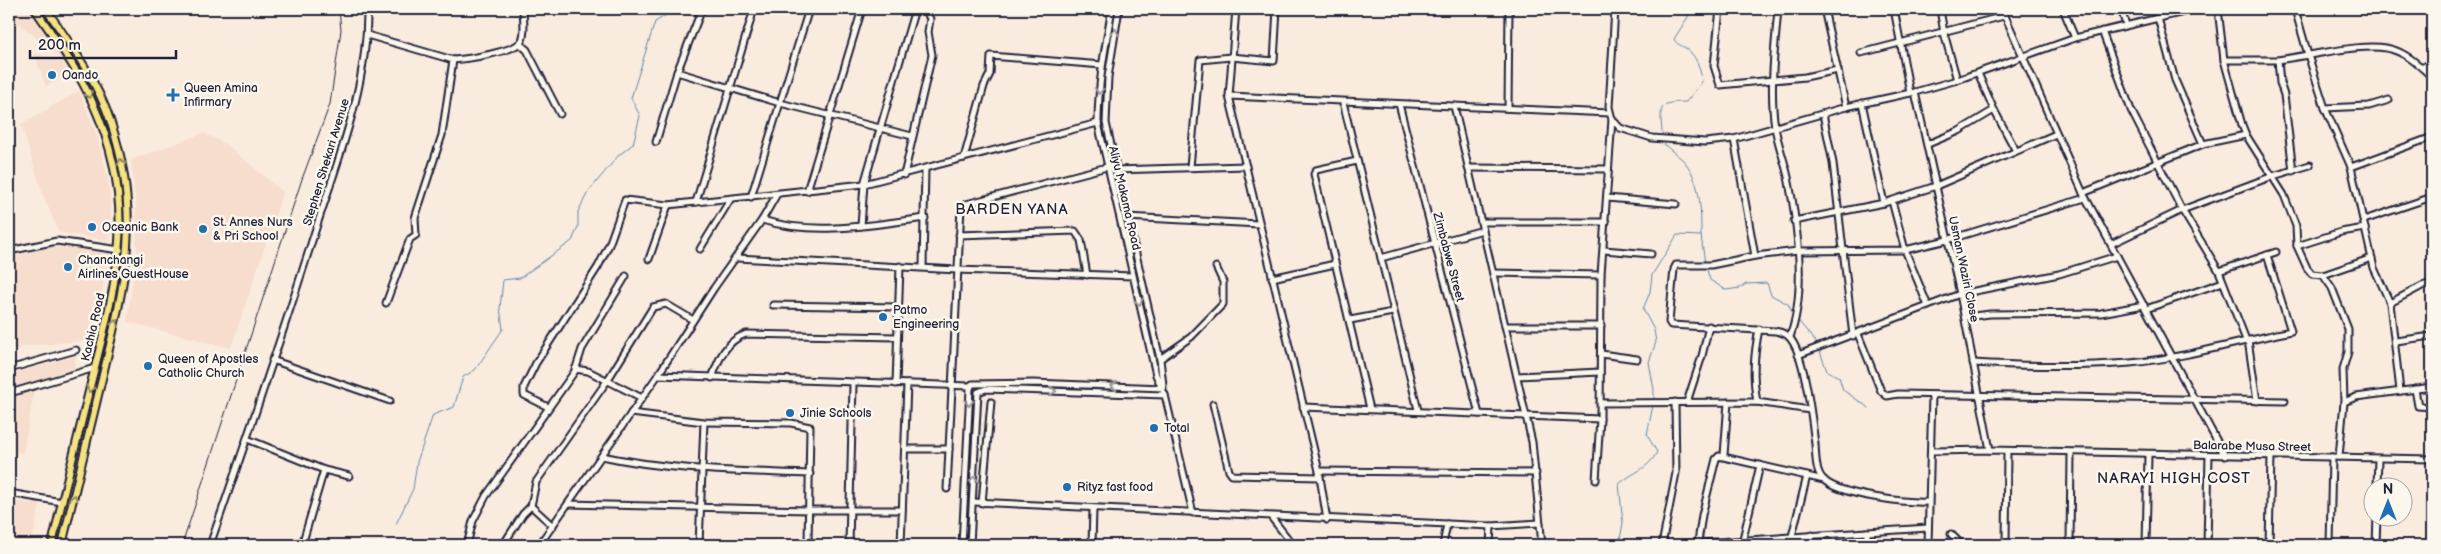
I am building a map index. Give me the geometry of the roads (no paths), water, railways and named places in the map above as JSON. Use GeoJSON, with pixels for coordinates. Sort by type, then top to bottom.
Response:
{"type":"FeatureCollection","features":[{"type":"Feature","properties":{"kind":"main road","name":"Kachia Road"},"geometry":{"type":"LineString","coordinates":[[35,9],[88,92],[102,125],[116,180],[121,224],[116,282],[52,545]]}},
{"type":"Feature","properties":{"kind":"main road","name":"Kachia Road"},"geometry":{"type":"LineString","coordinates":[[46,9],[86,69],[109,119],[123,171],[128,213],[125,278],[62,545]]}},
{"type":"Feature","properties":{"kind":"street","name":"Stephen Shekari Avenue"},"geometry":{"type":"LineString","coordinates":[[210,545],[247,439],[356,103],[364,64],[367,9]]}},
{"type":"Feature","properties":{"kind":"street"},"geometry":{"type":"LineString","coordinates":[[367,35],[453,60],[511,48],[520,44],[523,38],[523,9]]}},
{"type":"Feature","properties":{"kind":"street"},"geometry":{"type":"LineString","coordinates":[[656,142],[677,72],[702,9]]}},
{"type":"Feature","properties":{"kind":"street"},"geometry":{"type":"LineString","coordinates":[[696,202],[754,9]]}},
{"type":"Feature","properties":{"kind":"street"},"geometry":{"type":"LineString","coordinates":[[751,197],[809,9]]}},
{"type":"Feature","properties":{"kind":"street"},"geometry":{"type":"LineString","coordinates":[[807,191],[862,9]]}},
{"type":"Feature","properties":{"kind":"street"},"geometry":{"type":"LineString","coordinates":[[861,226],[864,184],[915,9]]}},
{"type":"Feature","properties":{"kind":"street"},"geometry":{"type":"LineString","coordinates":[[904,175],[932,55],[928,32],[930,19],[925,9]]}},
{"type":"Feature","properties":{"kind":"street"},"geometry":{"type":"LineString","coordinates":[[1078,9],[1104,9]]}},
{"type":"Feature","properties":{"kind":"street","name":"Aliyu Makama Road"},"geometry":{"type":"LineString","coordinates":[[1112,9],[1098,94],[1098,123],[1156,375],[1163,388]]}},
{"type":"Feature","properties":{"kind":"street","name":"Aliyu Makama Road"},"geometry":{"type":"LineString","coordinates":[[1119,9],[1105,103],[1106,123],[1115,170],[1160,359],[1163,388],[1194,512]]}},
{"type":"Feature","properties":{"kind":"street"},"geometry":{"type":"LineString","coordinates":[[1236,9],[1229,96],[1319,471],[1327,520]]}},
{"type":"Feature","properties":{"kind":"street"},"geometry":{"type":"LineString","coordinates":[[1190,167],[1200,60],[1231,57],[1274,61],[1277,9]]}},
{"type":"Feature","properties":{"kind":"street"},"geometry":{"type":"LineString","coordinates":[[1508,108],[1509,9]]}},
{"type":"Feature","properties":{"kind":"street"},"geometry":{"type":"LineString","coordinates":[[1596,480],[1600,419],[1601,275],[1612,119],[1610,113],[1616,9]]}},
{"type":"Feature","properties":{"kind":"street"},"geometry":{"type":"LineString","coordinates":[[1720,9],[1714,66],[1720,85],[1726,86],[1773,78],[1805,76],[1838,70]]}},
{"type":"Feature","properties":{"kind":"street"},"geometry":{"type":"LineString","coordinates":[[1778,9],[1773,78],[1775,127],[1789,182],[1798,251],[1796,319],[1790,337]]}},
{"type":"Feature","properties":{"kind":"street"},"geometry":{"type":"LineString","coordinates":[[1824,9],[1846,107]]}},
{"type":"Feature","properties":{"kind":"street","name":"Usman Waziri Close"},"geometry":{"type":"LineString","coordinates":[[1894,9],[1913,92],[1928,144],[1965,317],[1990,450]]}},
{"type":"Feature","properties":{"kind":"street"},"geometry":{"type":"LineString","coordinates":[[1940,9],[1957,80]]}},
{"type":"Feature","properties":{"kind":"street"},"geometry":{"type":"LineString","coordinates":[[2002,9],[2084,195],[2197,401],[2225,456]]}},
{"type":"Feature","properties":{"kind":"street"},"geometry":{"type":"LineString","coordinates":[[2063,9],[2075,38]]}},
{"type":"Feature","properties":{"kind":"street"},"geometry":{"type":"LineString","coordinates":[[2121,9],[2126,25]]}},
{"type":"Feature","properties":{"kind":"street"},"geometry":{"type":"LineString","coordinates":[[2164,9],[2166,16]]}},
{"type":"Feature","properties":{"kind":"street"},"geometry":{"type":"LineString","coordinates":[[1612,119],[1620,128],[1652,138],[1705,142],[1734,139],[1846,107],[1957,80],[2075,38],[2196,9]]}},
{"type":"Feature","properties":{"kind":"street"},"geometry":{"type":"LineString","coordinates":[[2218,9],[2224,60],[2246,135],[2274,176],[2284,195],[2296,226],[2298,246],[2307,268],[2312,274],[2323,275],[2372,258]]}},
{"type":"Feature","properties":{"kind":"street"},"geometry":{"type":"LineString","coordinates":[[2295,9],[2325,108],[2351,167],[2372,258],[2390,303],[2396,340],[2400,391]]}},
{"type":"Feature","properties":{"kind":"street"},"geometry":{"type":"LineString","coordinates":[[1861,53],[2004,16]]}},
{"type":"Feature","properties":{"kind":"street"},"geometry":{"type":"LineString","coordinates":[[2158,18],[2175,80],[2203,144]]}},
{"type":"Feature","properties":{"kind":"street"},"geometry":{"type":"LineString","coordinates":[[2102,32],[2131,110],[2156,163],[2219,271],[2247,340],[2257,401]]}},
{"type":"Feature","properties":{"kind":"street"},"geometry":{"type":"LineString","coordinates":[[520,44],[527,50],[560,114]]}},
{"type":"Feature","properties":{"kind":"street"},"geometry":{"type":"LineString","coordinates":[[2224,60],[2278,60],[2308,55],[2386,48],[2400,53],[2422,66],[2432,77]]}},
{"type":"Feature","properties":{"kind":"street"},"geometry":{"type":"LineString","coordinates":[[964,158],[984,86],[990,74],[991,56],[1102,64]]}},
{"type":"Feature","properties":{"kind":"street"},"geometry":{"type":"LineString","coordinates":[[386,303],[410,239],[416,235],[415,218],[442,135],[453,60]]}},
{"type":"Feature","properties":{"kind":"street"},"geometry":{"type":"LineString","coordinates":[[2278,60],[2293,170]]}},
{"type":"Feature","properties":{"kind":"street"},"geometry":{"type":"LineString","coordinates":[[2422,66],[2432,65]]}},
{"type":"Feature","properties":{"kind":"street"},"geometry":{"type":"LineString","coordinates":[[677,72],[780,103],[912,136]]}},
{"type":"Feature","properties":{"kind":"street"},"geometry":{"type":"LineString","coordinates":[[1978,73],[1994,110],[2016,151]]}},
{"type":"Feature","properties":{"kind":"street"},"geometry":{"type":"LineString","coordinates":[[1229,96],[1610,113]]}},
{"type":"Feature","properties":{"kind":"street"},"geometry":{"type":"LineString","coordinates":[[2325,108],[2370,106],[2389,100]]}},
{"type":"Feature","properties":{"kind":"street"},"geometry":{"type":"LineString","coordinates":[[1343,102],[1418,410]]}},
{"type":"Feature","properties":{"kind":"street"},"geometry":{"type":"LineString","coordinates":[[1862,103],[1884,203]]}},
{"type":"Feature","properties":{"kind":"street","name":"Zimbabwe Street"},"geometry":{"type":"LineString","coordinates":[[1399,104],[1479,414]]}},
{"type":"Feature","properties":{"kind":"street"},"geometry":{"type":"LineString","coordinates":[[1454,106],[1527,416],[1536,473],[1542,545]]}},
{"type":"Feature","properties":{"kind":"street"},"geometry":{"type":"LineString","coordinates":[[1928,144],[1959,131],[1994,110]]}},
{"type":"Feature","properties":{"kind":"street"},"geometry":{"type":"LineString","coordinates":[[1823,114],[1833,163],[1840,213],[1849,315],[1855,335],[1884,395],[2285,401]]}},
{"type":"Feature","properties":{"kind":"street"},"geometry":{"type":"LineString","coordinates":[[548,407],[524,395],[524,387],[536,363],[598,267],[609,245],[622,202],[629,199],[668,205],[730,200],[864,184],[1098,123]]}},
{"type":"Feature","properties":{"kind":"street"},"geometry":{"type":"LineString","coordinates":[[1794,221],[1884,203],[1936,186],[2056,134]]}},
{"type":"Feature","properties":{"kind":"street"},"geometry":{"type":"LineString","coordinates":[[1824,480],[1819,473],[1810,410],[1798,355],[1790,337],[1775,330],[1708,326],[1676,327],[1670,322],[1676,264],[1695,263],[1711,265],[1755,256],[1798,251],[1905,250],[1947,240],[2084,195],[2203,144],[2246,135]]}},
{"type":"Feature","properties":{"kind":"street"},"geometry":{"type":"LineString","coordinates":[[2351,167],[2432,137]]}},
{"type":"Feature","properties":{"kind":"street"},"geometry":{"type":"LineString","coordinates":[[1734,139],[1755,256]]}},
{"type":"Feature","properties":{"kind":"street"},"geometry":{"type":"LineString","coordinates":[[1357,161],[1314,171],[1370,409]]}},
{"type":"Feature","properties":{"kind":"street"},"geometry":{"type":"LineString","coordinates":[[2110,244],[2182,210],[2274,176],[2310,165]]}},
{"type":"Feature","properties":{"kind":"street"},"geometry":{"type":"LineString","coordinates":[[1115,170],[1246,166]]}},
{"type":"Feature","properties":{"kind":"street"},"geometry":{"type":"LineString","coordinates":[[948,489],[960,212],[966,204],[1107,167]]}},
{"type":"Feature","properties":{"kind":"street"},"geometry":{"type":"LineString","coordinates":[[1468,168],[1608,169]]}},
{"type":"Feature","properties":{"kind":"street"},"geometry":{"type":"LineString","coordinates":[[923,267],[925,169]]}},
{"type":"Feature","properties":{"kind":"street"},"geometry":{"type":"LineString","coordinates":[[539,545],[658,376],[762,220],[777,194]]}},
{"type":"Feature","properties":{"kind":"street"},"geometry":{"type":"LineString","coordinates":[[1607,198],[1676,204]]}},
{"type":"Feature","properties":{"kind":"street"},"geometry":{"type":"LineString","coordinates":[[2364,220],[2432,198]]}},
{"type":"Feature","properties":{"kind":"street"},"geometry":{"type":"LineString","coordinates":[[700,249],[730,200]]}},
{"type":"Feature","properties":{"kind":"street"},"geometry":{"type":"LineString","coordinates":[[1892,200],[1905,250],[1928,306]]}},
{"type":"Feature","properties":{"kind":"street"},"geometry":{"type":"LineString","coordinates":[[650,259],[668,205]]}},
{"type":"Feature","properties":{"kind":"street"},"geometry":{"type":"LineString","coordinates":[[1126,217],[1259,224]]}},
{"type":"Feature","properties":{"kind":"street"},"geometry":{"type":"LineString","coordinates":[[762,220],[787,227],[861,226],[925,218]]}},
{"type":"Feature","properties":{"kind":"street"},"geometry":{"type":"LineString","coordinates":[[1481,222],[1606,222]]}},
{"type":"Feature","properties":{"kind":"street"},"geometry":{"type":"LineString","coordinates":[[2298,246],[2341,232],[2365,228]]}},
{"type":"Feature","properties":{"kind":"street"},"geometry":{"type":"LineString","coordinates":[[1381,258],[1483,230]]}},
{"type":"Feature","properties":{"kind":"street"},"geometry":{"type":"LineString","coordinates":[[959,235],[1075,231],[1081,240],[1088,275]]}},
{"type":"Feature","properties":{"kind":"street"},"geometry":{"type":"LineString","coordinates":[[9,251],[56,241],[120,250]]}},
{"type":"Feature","properties":{"kind":"street"},"geometry":{"type":"LineString","coordinates":[[1604,250],[1651,254]]}},
{"type":"Feature","properties":{"kind":"street"},"geometry":{"type":"LineString","coordinates":[[2219,271],[2276,252]]}},
{"type":"Feature","properties":{"kind":"street"},"geometry":{"type":"LineString","coordinates":[[1973,363],[2046,367],[2130,362],[2172,356],[2291,332],[2267,255]]}},
{"type":"Feature","properties":{"kind":"street"},"geometry":{"type":"LineString","coordinates":[[1798,355],[1960,294],[2059,274],[2116,256]]}},
{"type":"Feature","properties":{"kind":"street"},"geometry":{"type":"LineString","coordinates":[[737,258],[957,270],[1133,276]]}},
{"type":"Feature","properties":{"kind":"street"},"geometry":{"type":"LineString","coordinates":[[1272,278],[1335,264]]}},
{"type":"Feature","properties":{"kind":"street"},"geometry":{"type":"LineString","coordinates":[[896,384],[900,266]]}},
{"type":"Feature","properties":{"kind":"street"},"geometry":{"type":"LineString","coordinates":[[1160,359],[1191,337],[1223,304],[1223,282],[1216,266]]}},
{"type":"Feature","properties":{"kind":"street"},"geometry":{"type":"LineString","coordinates":[[1493,273],[1601,275]]}},
{"type":"Feature","properties":{"kind":"street"},"geometry":{"type":"LineString","coordinates":[[2323,275],[2332,288],[2348,330],[2348,352],[2343,369],[2344,402],[2339,457]]}},
{"type":"Feature","properties":{"kind":"street"},"geometry":{"type":"LineString","coordinates":[[467,545],[473,521],[486,496],[575,370],[582,349],[626,276]]}},
{"type":"Feature","properties":{"kind":"street"},"geometry":{"type":"LineString","coordinates":[[1965,317],[1990,314],[2101,313],[2145,307],[2223,282]]}},
{"type":"Feature","properties":{"kind":"street"},"geometry":{"type":"LineString","coordinates":[[2390,303],[2422,286],[2432,283]]}},
{"type":"Feature","properties":{"kind":"street"},"geometry":{"type":"LineString","coordinates":[[503,545],[523,514],[531,506],[536,482],[607,380],[653,307],[666,304],[694,320]]}},
{"type":"Feature","properties":{"kind":"street"},"geometry":{"type":"LineString","coordinates":[[773,305],[898,307]]}},
{"type":"Feature","properties":{"kind":"street"},"geometry":{"type":"LineString","coordinates":[[1350,320],[1393,312]]}},
{"type":"Feature","properties":{"kind":"street"},"geometry":{"type":"LineString","coordinates":[[1505,326],[1601,326]]}},
{"type":"Feature","properties":{"kind":"street"},"geometry":{"type":"LineString","coordinates":[[1687,402],[1702,356],[1708,326]]}},
{"type":"Feature","properties":{"kind":"street"},"geometry":{"type":"LineString","coordinates":[[1757,402],[1753,380],[1753,358],[1759,329]]}},
{"type":"Feature","properties":{"kind":"street"},"geometry":{"type":"LineString","coordinates":[[712,378],[719,358],[729,344],[746,334],[897,338]]}},
{"type":"Feature","properties":{"kind":"street"},"geometry":{"type":"LineString","coordinates":[[2396,340],[2432,336]]}},
{"type":"Feature","properties":{"kind":"street"},"geometry":{"type":"LineString","coordinates":[[9,369],[76,350]]}},
{"type":"Feature","properties":{"kind":"street"},"geometry":{"type":"LineString","coordinates":[[1601,354],[1637,359]]}},
{"type":"Feature","properties":{"kind":"street"},"geometry":{"type":"LineString","coordinates":[[272,360],[390,401]]}},
{"type":"Feature","properties":{"kind":"street"},"geometry":{"type":"LineString","coordinates":[[10,393],[95,368]]}},
{"type":"Feature","properties":{"kind":"street"},"geometry":{"type":"LineString","coordinates":[[575,370],[588,371],[642,398]]}},
{"type":"Feature","properties":{"kind":"street"},"geometry":{"type":"LineString","coordinates":[[1517,376],[1600,372]]}},
{"type":"Feature","properties":{"kind":"street"},"geometry":{"type":"LineString","coordinates":[[658,376],[853,384],[970,386],[975,382],[1163,388]]}},
{"type":"Feature","properties":{"kind":"street"},"geometry":{"type":"LineString","coordinates":[[1033,383],[1033,391]]}},
{"type":"Feature","properties":{"kind":"street"},"geometry":{"type":"LineString","coordinates":[[849,545],[853,384]]}},
{"type":"Feature","properties":{"kind":"street"},"geometry":{"type":"LineString","coordinates":[[900,545],[907,384]]}},
{"type":"Feature","properties":{"kind":"street"},"geometry":{"type":"LineString","coordinates":[[970,386],[962,545],[970,545],[978,392],[986,389],[1165,395]]}},
{"type":"Feature","properties":{"kind":"street"},"geometry":{"type":"LineString","coordinates":[[2344,402],[2356,397],[2432,387]]}},
{"type":"Feature","properties":{"kind":"street"},"geometry":{"type":"LineString","coordinates":[[2415,390],[2418,406],[2432,407]]}},
{"type":"Feature","properties":{"kind":"street"},"geometry":{"type":"LineString","coordinates":[[1928,545],[1932,395]]}},
{"type":"Feature","properties":{"kind":"street"},"geometry":{"type":"LineString","coordinates":[[1600,403],[1648,401],[1757,402],[1810,410]]}},
{"type":"Feature","properties":{"kind":"street"},"geometry":{"type":"LineString","coordinates":[[982,503],[991,402]]}},
{"type":"Feature","properties":{"kind":"street"},"geometry":{"type":"LineString","coordinates":[[1662,545],[1677,457],[1675,402]]}},
{"type":"Feature","properties":{"kind":"street"},"geometry":{"type":"LineString","coordinates":[[1724,455],[1728,402]]}},
{"type":"Feature","properties":{"kind":"street"},"geometry":{"type":"LineString","coordinates":[[1213,404],[1229,471],[1232,475],[1320,477]]}},
{"type":"Feature","properties":{"kind":"street"},"geometry":{"type":"LineString","coordinates":[[1303,406],[1600,419]]}},
{"type":"Feature","properties":{"kind":"street"},"geometry":{"type":"LineString","coordinates":[[632,413],[704,422],[791,423],[810,427],[808,545]]}},
{"type":"Feature","properties":{"kind":"street"},"geometry":{"type":"LineString","coordinates":[[698,545],[704,422]]}},
{"type":"Feature","properties":{"kind":"street"},"geometry":{"type":"LineString","coordinates":[[247,439],[324,470],[349,476]]}},
{"type":"Feature","properties":{"kind":"street"},"geometry":{"type":"LineString","coordinates":[[904,449],[949,449]]}},
{"type":"Feature","properties":{"kind":"street","name":"Balarabe Musa Street"},"geometry":{"type":"LineString","coordinates":[[1932,451],[1990,450],[2432,460]]}},
{"type":"Feature","properties":{"kind":"street"},"geometry":{"type":"LineString","coordinates":[[2006,545],[2007,451]]}},
{"type":"Feature","properties":{"kind":"street"},"geometry":{"type":"LineString","coordinates":[[2070,545],[2072,453]]}},
{"type":"Feature","properties":{"kind":"street"},"geometry":{"type":"LineString","coordinates":[[1698,542],[1702,515],[1716,459],[1724,455],[1824,480],[1835,487],[1890,499],[1928,502]]}},
{"type":"Feature","properties":{"kind":"street"},"geometry":{"type":"LineString","coordinates":[[2146,545],[2148,455]]}},
{"type":"Feature","properties":{"kind":"street"},"geometry":{"type":"LineString","coordinates":[[2207,545],[2208,455]]}},
{"type":"Feature","properties":{"kind":"street"},"geometry":{"type":"LineString","coordinates":[[602,456],[624,461],[702,469],[810,474]]}},
{"type":"Feature","properties":{"kind":"street"},"geometry":{"type":"LineString","coordinates":[[2268,545],[2271,456]]}},
{"type":"Feature","properties":{"kind":"street"},"geometry":{"type":"LineString","coordinates":[[2330,545],[2332,457]]}},
{"type":"Feature","properties":{"kind":"street"},"geometry":{"type":"LineString","coordinates":[[2377,476],[2378,459]]}},
{"type":"Feature","properties":{"kind":"street"},"geometry":{"type":"LineString","coordinates":[[1743,539],[1760,465]]}},
{"type":"Feature","properties":{"kind":"street"},"geometry":{"type":"LineString","coordinates":[[302,545],[324,470]]}},
{"type":"Feature","properties":{"kind":"street"},"geometry":{"type":"LineString","coordinates":[[1319,471],[1536,473]]}},
{"type":"Feature","properties":{"kind":"street"},"geometry":{"type":"LineString","coordinates":[[1809,476],[1819,473]]}},
{"type":"Feature","properties":{"kind":"street"},"geometry":{"type":"LineString","coordinates":[[1792,536],[1809,476]]}},
{"type":"Feature","properties":{"kind":"street"},"geometry":{"type":"LineString","coordinates":[[9,493],[62,502]]}},
{"type":"Feature","properties":{"kind":"street"},"geometry":{"type":"LineString","coordinates":[[973,502],[1327,520],[1491,526],[1540,523]]}},
{"type":"Feature","properties":{"kind":"street"},"geometry":{"type":"LineString","coordinates":[[568,504],[809,510],[902,510]]}},
{"type":"Feature","properties":{"kind":"street"},"geometry":{"type":"LineString","coordinates":[[531,506],[552,526]]}},
{"type":"Feature","properties":{"kind":"street"},"geometry":{"type":"LineString","coordinates":[[1092,545],[1093,509]]}},
{"type":"Feature","properties":{"kind":"street"},"geometry":{"type":"LineString","coordinates":[[1271,517],[1293,545]]}},
{"type":"Feature","properties":{"kind":"street"},"geometry":{"type":"LineString","coordinates":[[1444,545],[1447,524]]}},
{"type":"Feature","properties":{"kind":"street"},"geometry":{"type":"LineString","coordinates":[[1490,545],[1491,526]]}},
{"type":"Feature","properties":{"kind":"street"},"geometry":{"type":"LineString","coordinates":[[2376,545],[2377,526]]}},
{"type":"Feature","properties":{"kind":"street"},"geometry":{"type":"LineString","coordinates":[[1671,545],[1928,528]]}},
{"type":"Feature","properties":{"kind":"street"},"geometry":{"type":"LineString","coordinates":[[1867,532],[1867,545]]}},
{"type":"Feature","properties":{"kind":"street"},"geometry":{"type":"LineString","coordinates":[[1951,534],[1962,545]]}},
{"type":"Feature","properties":{"kind":"street"},"geometry":{"type":"LineString","coordinates":[[1812,535],[1812,545]]}},
{"type":"Feature","properties":{"kind":"waterway"},"geometry":{"type":"LineString","coordinates":[[396,524],[413,489],[417,462],[433,415],[454,407],[463,377],[475,370],[503,329],[500,308],[503,280],[520,278],[572,241],[578,227],[578,212],[588,192],[618,156],[633,144],[640,116],[631,98],[655,22],[676,9]]}},
{"type":"Feature","properties":{"kind":"waterway"},"geometry":{"type":"LineString","coordinates":[[1662,132],[1661,111],[1663,107],[1670,103],[1686,102],[1702,82],[1696,60],[1687,49],[1678,44],[1674,39],[1688,17],[1689,9]]}},
{"type":"Feature","properties":{"kind":"waterway"},"geometry":{"type":"LineString","coordinates":[[1654,401],[1649,362],[1656,342],[1654,330],[1643,309],[1650,292],[1652,275],[1677,235],[1701,236],[1699,195],[1693,176],[1682,159],[1664,144]]}},
{"type":"Feature","properties":{"kind":"waterway"},"geometry":{"type":"LineString","coordinates":[[1701,236],[1705,263]]}},
{"type":"Feature","properties":{"kind":"waterway"},"geometry":{"type":"LineString","coordinates":[[1706,267],[1710,280],[1726,290],[1740,288],[1746,284],[1767,283],[1771,295],[1788,304],[1793,314]]}},
{"type":"Feature","properties":{"kind":"waterway"},"geometry":{"type":"LineString","coordinates":[[1797,319],[1818,345]]}},
{"type":"Feature","properties":{"kind":"waterway"},"geometry":{"type":"LineString","coordinates":[[1819,349],[1827,371],[1839,377],[1843,390],[1869,408]]}},
{"type":"Feature","properties":{"kind":"waterway"},"geometry":{"type":"LineString","coordinates":[[1619,545],[1623,523],[1619,484],[1645,467],[1657,452],[1647,435],[1653,405]]}},
{"type":"Feature","properties":{"kind":"railway"},"geometry":{"type":"LineString","coordinates":[[182,545],[302,179],[330,104],[341,30],[339,9]]}},
{"type":"Feature","properties":{"kind":"place","name":"Oando"},"geometry":{"type":"Point","coordinates":[52,75]}},
{"type":"Feature","properties":{"kind":"place","name":"Queen Amina Infirmary"},"geometry":{"type":"Point","coordinates":[173,95]}},
{"type":"Feature","properties":{"kind":"place","name":"Oceanic Bank"},"geometry":{"type":"Point","coordinates":[92,227]}},
{"type":"Feature","properties":{"kind":"place","name":"St. Annes Nurs & Pri School"},"geometry":{"type":"Point","coordinates":[203,229]}},
{"type":"Feature","properties":{"kind":"place","name":"Chanchangi Airlines GuestHouse"},"geometry":{"type":"Point","coordinates":[68,267]}},
{"type":"Feature","properties":{"kind":"place","name":"Patmo Engineering"},"geometry":{"type":"Point","coordinates":[883,317]}},
{"type":"Feature","properties":{"kind":"place","name":"Queen of Apostles Catholic Church"},"geometry":{"type":"Point","coordinates":[148,366]}},
{"type":"Feature","properties":{"kind":"place","name":"Jinie Schools"},"geometry":{"type":"Point","coordinates":[790,413]}},
{"type":"Feature","properties":{"kind":"place","name":"Total"},"geometry":{"type":"Point","coordinates":[1154,428]}},
{"type":"Feature","properties":{"kind":"place","name":"Rityz fast food"},"geometry":{"type":"Point","coordinates":[1067,487]}},
{"type":"Feature","properties":{"kind":"district","name":"BARDEN YANA"},"geometry":{"type":"Point","coordinates":[1012,209]}},
{"type":"Feature","properties":{"kind":"district","name":"NARAYI HIGH COST"},"geometry":{"type":"Point","coordinates":[2174,478]}}]}
